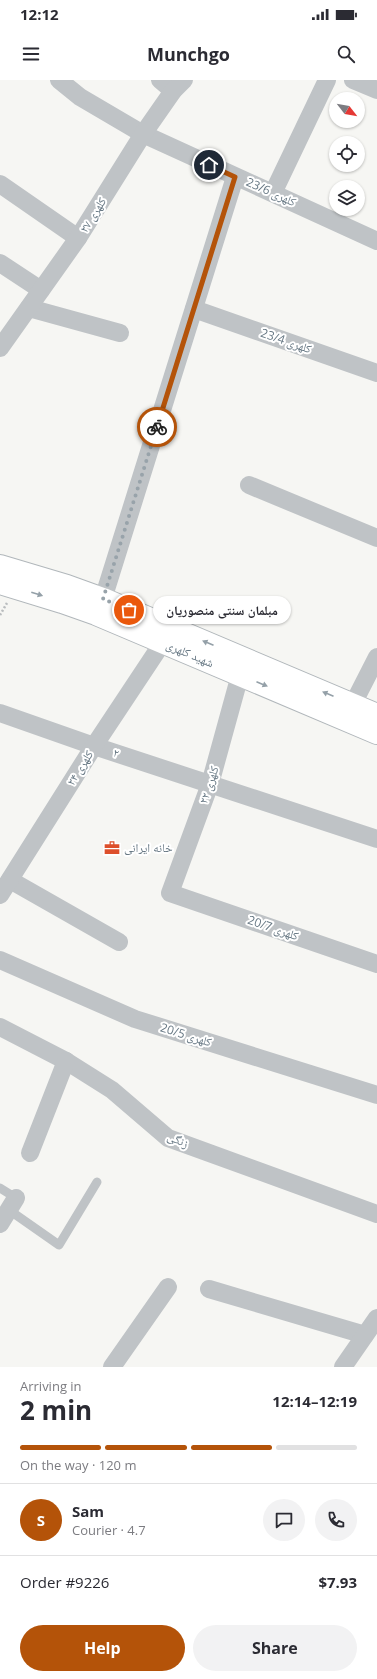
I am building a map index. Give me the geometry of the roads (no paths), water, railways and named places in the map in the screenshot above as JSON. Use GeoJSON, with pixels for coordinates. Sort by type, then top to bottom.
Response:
{"type":"FeatureCollection","features":[{"type":"Feature","properties":{"kind":"main road","name":"شهید کلهری"},"geometry":{"type":"LineString","coordinates":[[0,566],[67,586],[103,599],[377,715]]}},
{"type":"Feature","properties":{"kind":"main road","name":"شهید کلهری"},"geometry":{"type":"LineString","coordinates":[[0,583],[96,614],[377,733]]}},
{"type":"Feature","properties":{"kind":"street","name":"کلهری 23/6"},"geometry":{"type":"LineString","coordinates":[[59,80],[80,97],[143,134],[377,241]]}},
{"type":"Feature","properties":{"kind":"street"},"geometry":{"type":"LineString","coordinates":[[273,193],[328,80]]}},
{"type":"Feature","properties":{"kind":"street"},"geometry":{"type":"LineString","coordinates":[[353,80],[377,90]]}},
{"type":"Feature","properties":{"kind":"street","name":"کلهری ۲۷"},"geometry":{"type":"LineString","coordinates":[[0,348],[78,238],[143,134],[172,84]]}},
{"type":"Feature","properties":{"kind":"street"},"geometry":{"type":"LineString","coordinates":[[103,599],[235,177]]}},
{"type":"Feature","properties":{"kind":"street"},"geometry":{"type":"LineString","coordinates":[[0,184],[78,238]]}},
{"type":"Feature","properties":{"kind":"street"},"geometry":{"type":"LineString","coordinates":[[0,263],[41,290]]}},
{"type":"Feature","properties":{"kind":"street"},"geometry":{"type":"LineString","coordinates":[[29,308],[120,333]]}},
{"type":"Feature","properties":{"kind":"street","name":"کلهری 23/4"},"geometry":{"type":"LineString","coordinates":[[194,309],[377,373]]}},
{"type":"Feature","properties":{"kind":"street"},"geometry":{"type":"LineString","coordinates":[[249,485],[377,538]]}},
{"type":"Feature","properties":{"kind":"street","name":"کلهری ۲۴"},"geometry":{"type":"LineString","coordinates":[[5,887],[94,746],[163,642]]}},
{"type":"Feature","properties":{"kind":"street"},"geometry":{"type":"LineString","coordinates":[[353,704],[377,657]]}},
{"type":"Feature","properties":{"kind":"street","name":"کلهری ۲۲"},"geometry":{"type":"LineString","coordinates":[[170,893],[210,784],[240,675]]}},
{"type":"Feature","properties":{"kind":"street","name":"۲"},"geometry":{"type":"LineString","coordinates":[[0,712],[94,746],[377,838]]}},
{"type":"Feature","properties":{"kind":"street"},"geometry":{"type":"LineString","coordinates":[[5,887],[119,942]]}},
{"type":"Feature","properties":{"kind":"street","name":"کلهری 20/7"},"geometry":{"type":"LineString","coordinates":[[170,893],[377,964]]}},
{"type":"Feature","properties":{"kind":"street","name":"کلهری 20/5"},"geometry":{"type":"LineString","coordinates":[[0,960],[135,1019],[377,1095]]}},
{"type":"Feature","properties":{"kind":"street","name":"زنگی"},"geometry":{"type":"LineString","coordinates":[[3,1034],[66,1062],[112,1090],[168,1138],[377,1214]]}},
{"type":"Feature","properties":{"kind":"street"},"geometry":{"type":"LineString","coordinates":[[30,1153],[66,1062]]}},
{"type":"Feature","properties":{"kind":"street"},"geometry":{"type":"LineString","coordinates":[[112,1367],[168,1287]]}},
{"type":"Feature","properties":{"kind":"street"},"geometry":{"type":"LineString","coordinates":[[209,1289],[365,1335]]}},
{"type":"Feature","properties":{"kind":"street"},"geometry":{"type":"LineString","coordinates":[[343,1367],[377,1318]]}},
{"type":"Feature","properties":{"kind":"lane"},"geometry":{"type":"LineString","coordinates":[[0,1188],[8,1210],[59,1245],[96,1182]]}},
{"type":"Feature","properties":{"kind":"place","name":"مبلمان سنتی منصوریان"},"geometry":{"type":"Point","coordinates":[129,610]}},
{"type":"Feature","properties":{"kind":"place","name":"خانه ایرانی"},"geometry":{"type":"Point","coordinates":[112,848]}}]}
